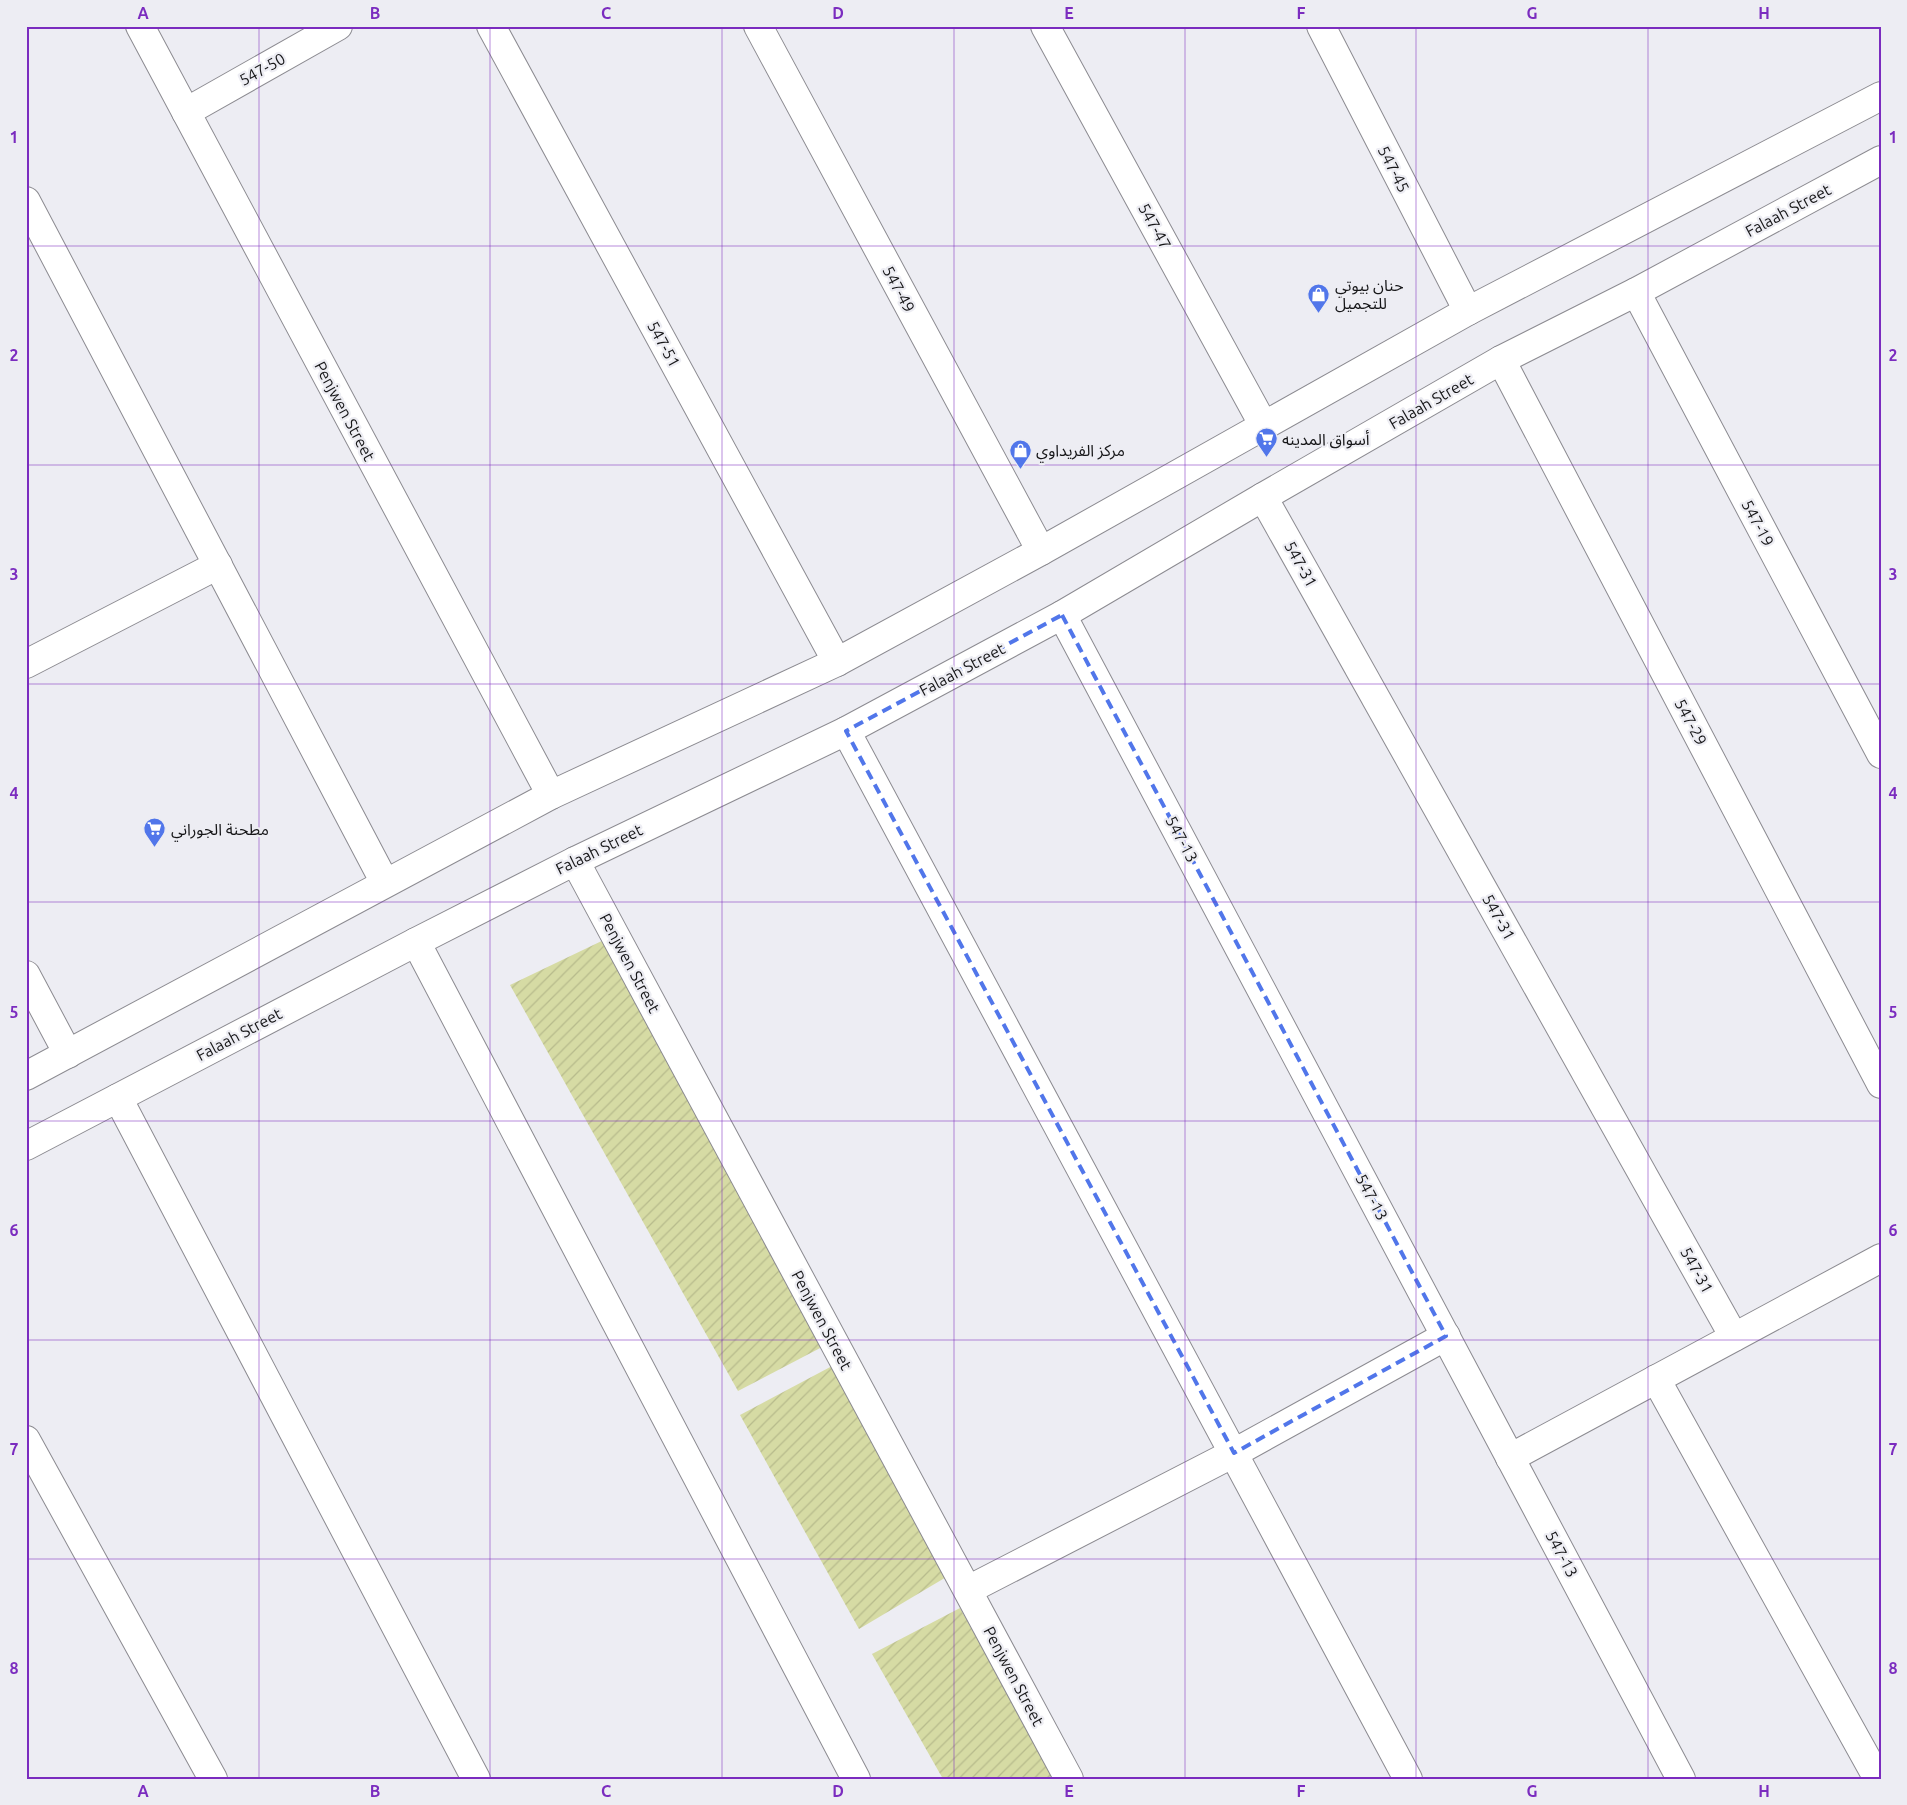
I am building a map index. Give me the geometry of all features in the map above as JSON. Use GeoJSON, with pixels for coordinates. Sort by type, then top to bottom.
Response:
{"type":"FeatureCollection","features":[{"type":"Feature","properties":{"kind":"street","name":"Penjwen Street"},"geometry":{"type":"LineString","coordinates":[[140,26],[551,795]]}},
{"type":"Feature","properties":{"kind":"street","name":"547-50"},"geometry":{"type":"LineString","coordinates":[[186,112],[338,26]]}},
{"type":"Feature","properties":{"kind":"street","name":"547-51"},"geometry":{"type":"LineString","coordinates":[[491,26],[837,662]]}},
{"type":"Feature","properties":{"kind":"street","name":"547-49"},"geometry":{"type":"LineString","coordinates":[[758,26],[1041,551]]}},
{"type":"Feature","properties":{"kind":"street","name":"547-47"},"geometry":{"type":"LineString","coordinates":[[1045,26],[1264,426]]}},
{"type":"Feature","properties":{"kind":"street","name":"547-45"},"geometry":{"type":"LineString","coordinates":[[1321,26],[1468,311]]}},
{"type":"Feature","properties":{"kind":"street"},"geometry":{"type":"LineString","coordinates":[[26,1076],[551,795],[837,662],[1041,551],[1468,311],[1881,96]]}},
{"type":"Feature","properties":{"kind":"street","name":"Falaah Street"},"geometry":{"type":"LineString","coordinates":[[26,1146],[575,860],[846,730],[1062,615],[1502,360],[1636,292],[1881,160]]}},
{"type":"Feature","properties":{"kind":"street"},"geometry":{"type":"LineString","coordinates":[[26,201],[385,883]]}},
{"type":"Feature","properties":{"kind":"street","name":"547-19"},"geometry":{"type":"LineString","coordinates":[[1636,292],[1881,754]]}},
{"type":"Feature","properties":{"kind":"street","name":"547-29"},"geometry":{"type":"LineString","coordinates":[[1502,360],[1881,1084]]}},
{"type":"Feature","properties":{"kind":"street","name":"547-31"},"geometry":{"type":"LineString","coordinates":[[1263,497],[1734,1337]]}},
{"type":"Feature","properties":{"kind":"street"},"geometry":{"type":"LineString","coordinates":[[26,664],[218,565]]}},
{"type":"Feature","properties":{"kind":"street","name":"547-13"},"geometry":{"type":"LineString","coordinates":[[1062,615],[1681,1779]]}},
{"type":"Feature","properties":{"kind":"street"},"geometry":{"type":"LineString","coordinates":[[846,730],[1408,1779]]}},
{"type":"Feature","properties":{"kind":"street","name":"Penjwen Street"},"geometry":{"type":"LineString","coordinates":[[575,860],[1069,1779]]}},
{"type":"Feature","properties":{"kind":"street"},"geometry":{"type":"LineString","coordinates":[[416,942],[856,1779]]}},
{"type":"Feature","properties":{"kind":"street"},"geometry":{"type":"LineString","coordinates":[[26,975],[68,1054]]}},
{"type":"Feature","properties":{"kind":"street"},"geometry":{"type":"LineString","coordinates":[[118,1098],[476,1779]]}},
{"type":"Feature","properties":{"kind":"street"},"geometry":{"type":"LineString","coordinates":[[1510,1458],[1734,1337],[1877,1269]]}},
{"type":"Feature","properties":{"kind":"street"},"geometry":{"type":"LineString","coordinates":[[968,1590],[1234,1453],[1446,1336]]}},
{"type":"Feature","properties":{"kind":"street"},"geometry":{"type":"LineString","coordinates":[[1656,1379],[1878,1779]]}},
{"type":"Feature","properties":{"kind":"street"},"geometry":{"type":"LineString","coordinates":[[26,1440],[214,1779]]}},
{"type":"Feature","properties":{"kind":"highlighted area"},"geometry":{"type":"Polygon","coordinates":[[[1062,615],[1446,1336],[1234,1453],[846,731],[1062,615]]]}},
{"type":"Feature","properties":{"kind":"green space"},"geometry":{"type":"Polygon","coordinates":[[[610,937],[824,1346],[738,1391],[510,985],[610,937]]]}},
{"type":"Feature","properties":{"kind":"green space"},"geometry":{"type":"Polygon","coordinates":[[[834,1365],[948,1576],[859,1629],[740,1415],[834,1365]]]}},
{"type":"Feature","properties":{"kind":"green space"},"geometry":{"type":"Polygon","coordinates":[[[960,1608],[1055,1779],[943,1779],[872,1654],[960,1608]]]}},
{"type":"Feature","properties":{"kind":"place","name":"حنان بيوتي للتجميل"},"geometry":{"type":"Point","coordinates":[1319,313]}},
{"type":"Feature","properties":{"kind":"place","name":"أسواق المدينه"},"geometry":{"type":"Point","coordinates":[1266,458]}},
{"type":"Feature","properties":{"kind":"place","name":"مركز الفريداوي"},"geometry":{"type":"Point","coordinates":[1020,469]}},
{"type":"Feature","properties":{"kind":"place","name":"مطحنة الجوراني"},"geometry":{"type":"Point","coordinates":[155,848]}}]}
